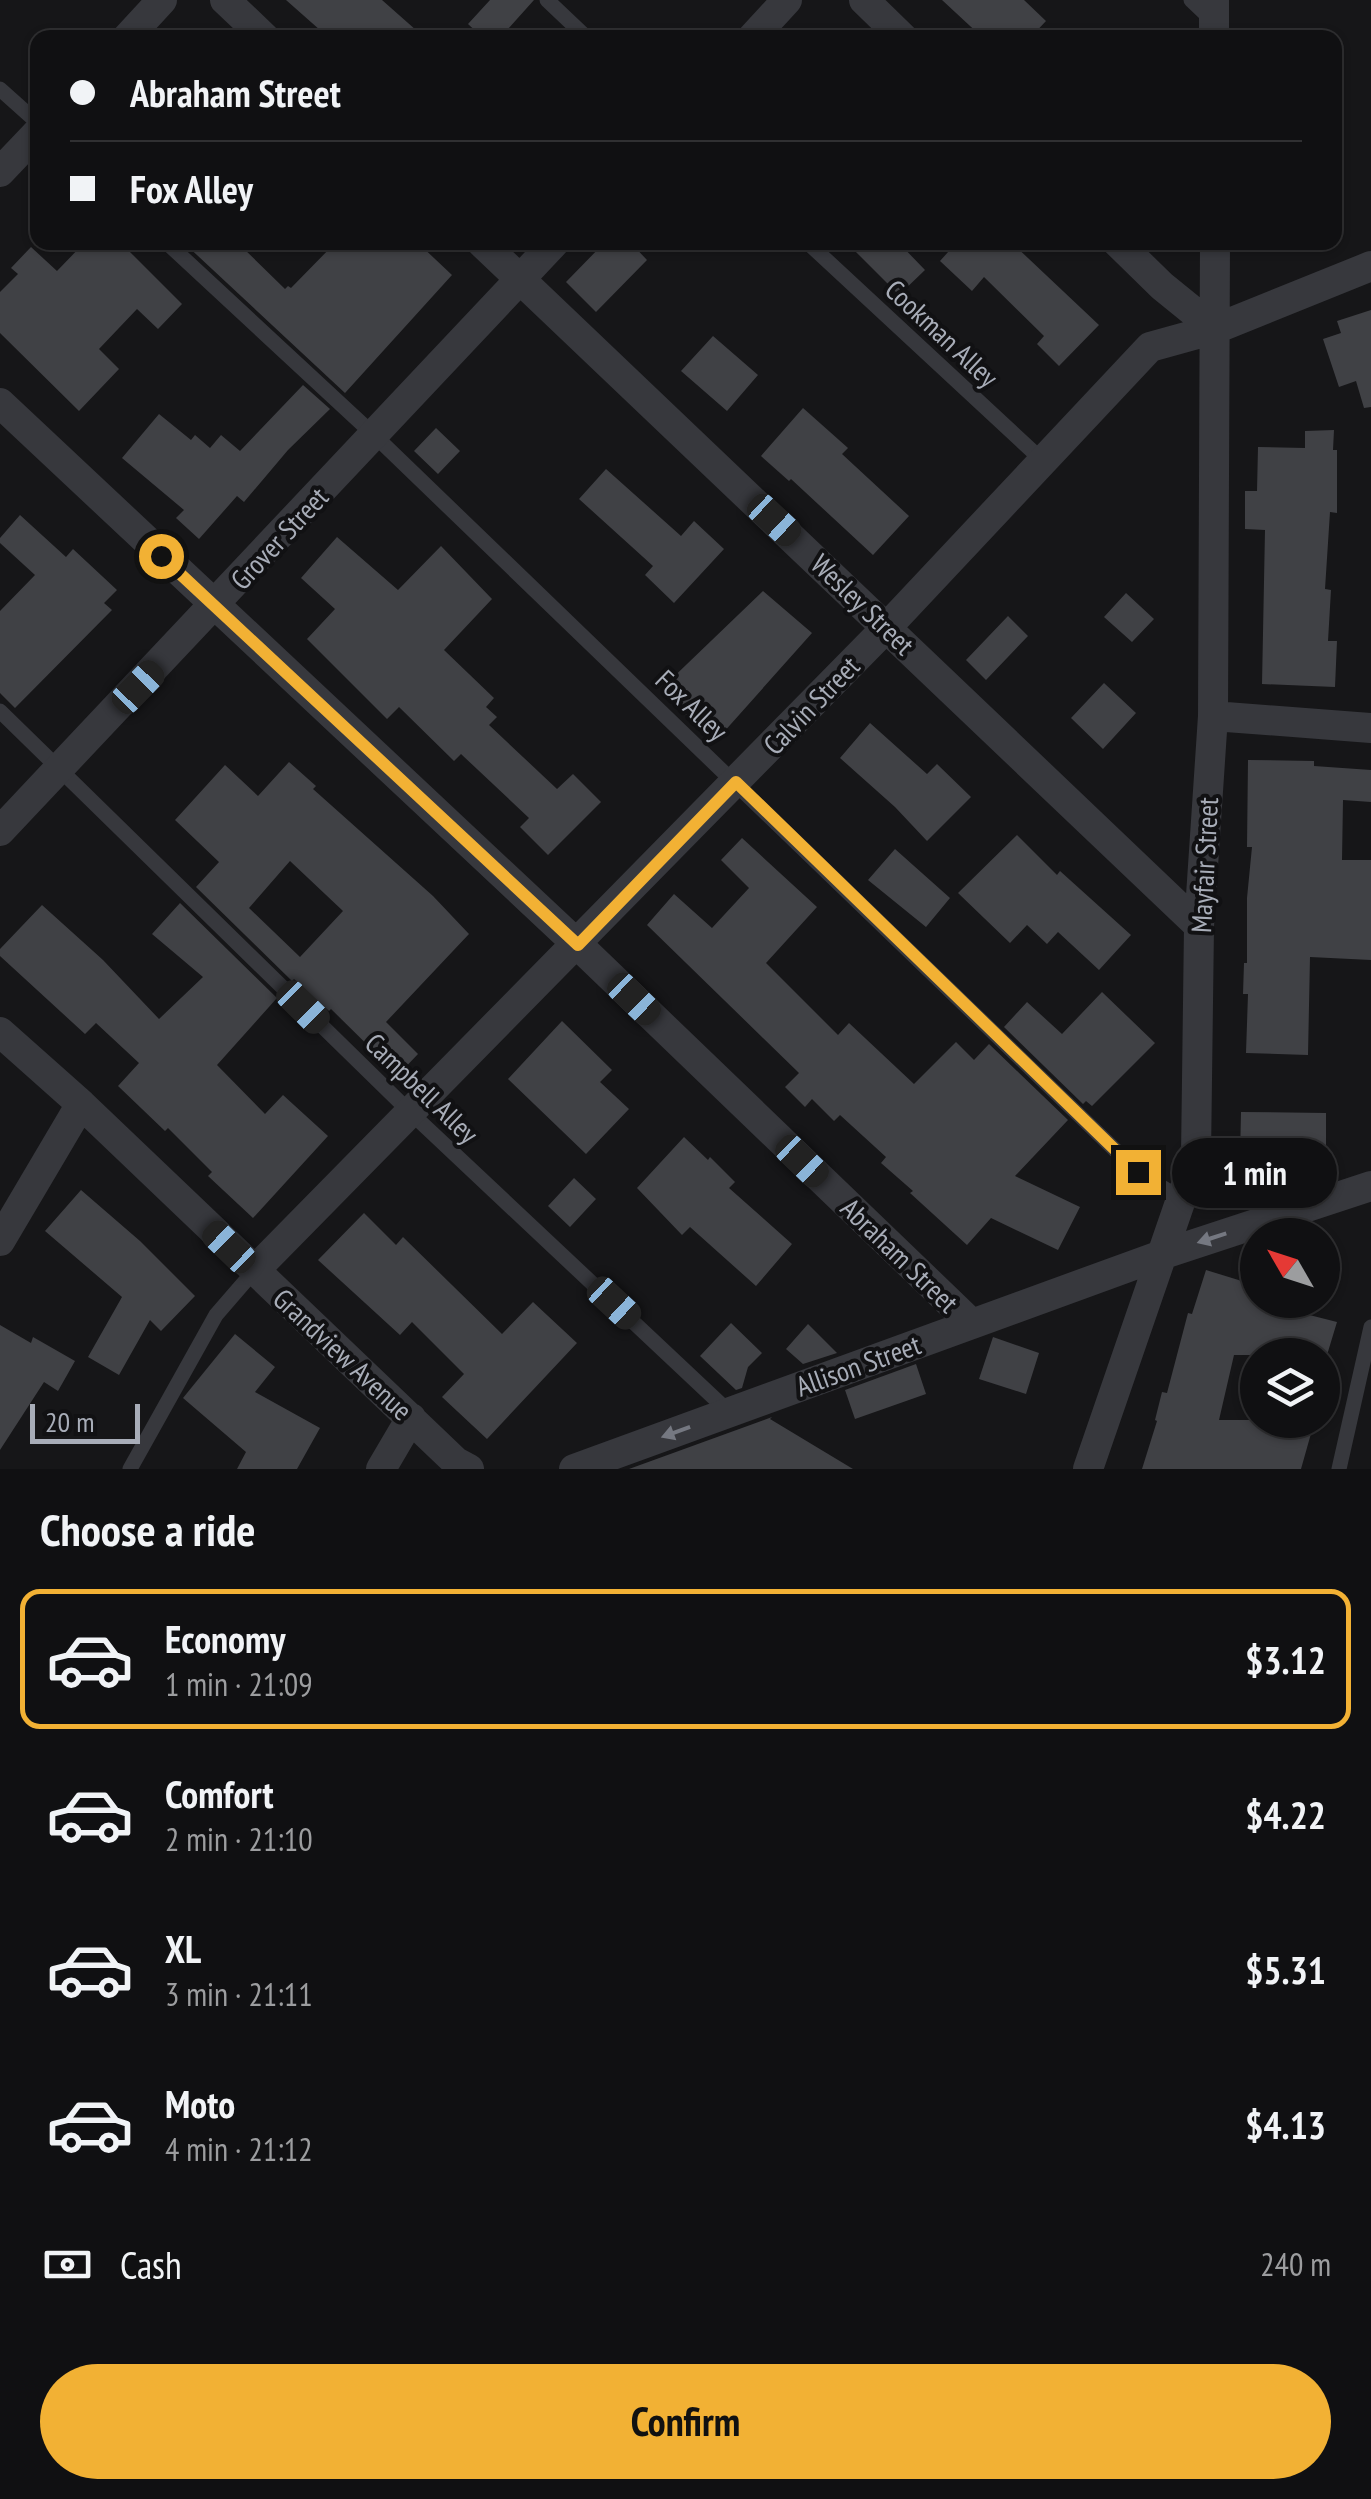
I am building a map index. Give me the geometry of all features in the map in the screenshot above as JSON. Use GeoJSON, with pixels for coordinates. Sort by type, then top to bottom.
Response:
{"type":"FeatureCollection","features":[{"type":"Feature","properties":{"kind":"street"},"geometry":{"type":"LineString","coordinates":[[134,30],[162,0]]}},
{"type":"Feature","properties":{"kind":"street"},"geometry":{"type":"LineString","coordinates":[[225,0],[257,30]]}},
{"type":"Feature","properties":{"kind":"street"},"geometry":{"type":"LineString","coordinates":[[760,30],[788,0]]}},
{"type":"Feature","properties":{"kind":"street"},"geometry":{"type":"LineString","coordinates":[[864,0],[895,30]]}},
{"type":"Feature","properties":{"kind":"street"},"geometry":{"type":"LineString","coordinates":[[0,172],[30,140]]}},
{"type":"Feature","properties":{"kind":"street","name":"Wesley Street"},"geometry":{"type":"LineString","coordinates":[[489,250],[1199,926]]}},
{"type":"Feature","properties":{"kind":"street","name":"Grover Street"},"geometry":{"type":"LineString","coordinates":[[0,831],[548,250]]}},
{"type":"Feature","properties":{"kind":"street"},"geometry":{"type":"LineString","coordinates":[[1125,250],[1215,329]]}},
{"type":"Feature","properties":{"kind":"street","name":"Mayfair Street"},"geometry":{"type":"LineString","coordinates":[[1088,1469],[1196,1156],[1199,926],[1213,716],[1214,250]]}},
{"type":"Feature","properties":{"kind":"street","name":"Calvin Street"},"geometry":{"type":"LineString","coordinates":[[254,1271],[888,626],[1150,347],[1215,329],[1371,266]]}},
{"type":"Feature","properties":{"kind":"street","name":"Abraham Street"},"geometry":{"type":"LineString","coordinates":[[0,403],[578,945],[971,1323]]}},
{"type":"Feature","properties":{"kind":"street"},"geometry":{"type":"LineString","coordinates":[[1213,716],[1371,728]]}},
{"type":"Feature","properties":{"kind":"street","name":"Grandview Avenue"},"geometry":{"type":"LineString","coordinates":[[0,1032],[81,1104],[456,1462],[469,1469]]}},
{"type":"Feature","properties":{"kind":"street"},"geometry":{"type":"LineString","coordinates":[[0,1241],[81,1104]]}},
{"type":"Feature","properties":{"kind":"street","name":"Allison Street"},"geometry":{"type":"LineString","coordinates":[[574,1469],[1164,1254],[1371,1186]]}},
{"type":"Feature","properties":{"kind":"street"},"geometry":{"type":"LineString","coordinates":[[381,1469],[410,1418]]}},
{"type":"Feature","properties":{"kind":"lane"},"geometry":{"type":"LineString","coordinates":[[547,0],[579,30]]}},
{"type":"Feature","properties":{"kind":"lane"},"geometry":{"type":"LineString","coordinates":[[1191,0],[1214,20]]}},
{"type":"Feature","properties":{"kind":"lane"},"geometry":{"type":"LineString","coordinates":[[0,90],[30,117]]}},
{"type":"Feature","properties":{"kind":"lane","name":"Fox Alley"},"geometry":{"type":"LineString","coordinates":[[175,250],[374,435],[1138,1172],[1183,1200]]}},
{"type":"Feature","properties":{"kind":"lane","name":"Cookman Alley"},"geometry":{"type":"LineString","coordinates":[[816,250],[1043,461]]}},
{"type":"Feature","properties":{"kind":"lane","name":"Campbell Alley"},"geometry":{"type":"LineString","coordinates":[[0,711],[411,1113],[729,1412]]}},
{"type":"Feature","properties":{"kind":"lane","name":"Calvin Street"},"geometry":{"type":"LineString","coordinates":[[130,1469],[216,1315],[254,1271]]}},
{"type":"Feature","properties":{"kind":"lane"},"geometry":{"type":"LineString","coordinates":[[1339,1469],[1371,1327]]}},
{"type":"Feature","properties":{"kind":"building"},"geometry":{"type":"Polygon","coordinates":[[[286,0],[382,0],[416,30],[320,30],[286,0]]]}},
{"type":"Feature","properties":{"kind":"building"},"geometry":{"type":"Polygon","coordinates":[[[490,0],[534,0],[507,30],[474,30],[468,24],[490,0]]]}},
{"type":"Feature","properties":{"kind":"building"},"geometry":{"type":"Polygon","coordinates":[[[942,0],[1024,0],[1046,21],[1038,30],[974,30],[942,0]]]}},
{"type":"Feature","properties":{"kind":"building"},"geometry":{"type":"Polygon","coordinates":[[[30,248],[57,271],[77,250],[128,250],[182,304],[158,329],[137,309],[99,349],[119,369],[79,411],[0,333],[0,292],[18,274],[11,268],[30,248]]]}},
{"type":"Feature","properties":{"kind":"building"},"geometry":{"type":"Polygon","coordinates":[[[192,250],[245,250],[285,289],[291,288],[328,250],[425,250],[452,275],[345,393],[192,250]]]}},
{"type":"Feature","properties":{"kind":"building"},"geometry":{"type":"Polygon","coordinates":[[[597,250],[638,250],[647,260],[596,312],[566,282],[597,250]]]}},
{"type":"Feature","properties":{"kind":"building"},"geometry":{"type":"Polygon","coordinates":[[[854,250],[906,250],[925,270],[899,295],[854,250]]]}},
{"type":"Feature","properties":{"kind":"building"},"geometry":{"type":"Polygon","coordinates":[[[950,250],[1019,250],[1099,325],[1059,366],[1037,344],[1044,336],[984,277],[972,291],[940,261],[950,250]]]}},
{"type":"Feature","properties":{"kind":"building"},"geometry":{"type":"Polygon","coordinates":[[[1371,310],[1371,407],[1364,408],[1356,381],[1339,387],[1323,339],[1341,333],[1337,321],[1371,310]]]}},
{"type":"Feature","properties":{"kind":"building"},"geometry":{"type":"Polygon","coordinates":[[[713,336],[758,375],[727,411],[681,371],[713,336]]]}},
{"type":"Feature","properties":{"kind":"building"},"geometry":{"type":"Polygon","coordinates":[[[303,385],[330,409],[244,502],[237,496],[199,539],[176,518],[184,510],[122,458],[159,414],[191,440],[195,435],[210,448],[221,435],[240,451],[303,385]]]}},
{"type":"Feature","properties":{"kind":"building"},"geometry":{"type":"Polygon","coordinates":[[[803,408],[848,448],[842,454],[909,516],[873,555],[761,456],[803,408]]]}},
{"type":"Feature","properties":{"kind":"building"},"geometry":{"type":"Polygon","coordinates":[[[436,428],[460,451],[438,474],[414,451],[436,428]]]}},
{"type":"Feature","properties":{"kind":"building"},"geometry":{"type":"Polygon","coordinates":[[[1334,430],[1337,513],[1330,512],[1325,589],[1331,590],[1328,641],[1337,641],[1335,687],[1262,684],[1265,530],[1245,529],[1245,491],[1257,491],[1258,447],[1305,448],[1305,431],[1334,430]]]}},
{"type":"Feature","properties":{"kind":"building"},"geometry":{"type":"Polygon","coordinates":[[[606,469],[681,536],[694,521],[724,549],[674,603],[645,575],[653,566],[579,499],[606,469]]]}},
{"type":"Feature","properties":{"kind":"building"},"geometry":{"type":"Polygon","coordinates":[[[20,515],[66,557],[73,549],[117,590],[104,603],[112,610],[15,708],[0,693],[0,611],[35,575],[0,543],[0,538],[20,515]]]}},
{"type":"Feature","properties":{"kind":"building"},"geometry":{"type":"Polygon","coordinates":[[[337,537],[398,590],[441,546],[492,599],[444,650],[494,698],[486,707],[497,717],[489,725],[557,789],[573,774],[601,802],[548,855],[520,827],[529,818],[461,754],[454,761],[399,707],[387,719],[307,639],[335,609],[301,578],[337,537]]]}},
{"type":"Feature","properties":{"kind":"building"},"geometry":{"type":"Polygon","coordinates":[[[763,591],[812,633],[714,743],[661,689],[763,591]]]}},
{"type":"Feature","properties":{"kind":"building"},"geometry":{"type":"Polygon","coordinates":[[[1126,593],[1154,619],[1132,642],[1104,617],[1126,593]]]}},
{"type":"Feature","properties":{"kind":"building"},"geometry":{"type":"Polygon","coordinates":[[[1008,616],[1028,636],[986,680],[966,660],[1008,616]]]}},
{"type":"Feature","properties":{"kind":"building"},"geometry":{"type":"Polygon","coordinates":[[[1104,683],[1136,713],[1103,749],[1071,718],[1104,683]]]}},
{"type":"Feature","properties":{"kind":"building"},"geometry":{"type":"Polygon","coordinates":[[[870,723],[927,774],[937,764],[971,797],[927,841],[840,758],[870,723]]]}},
{"type":"Feature","properties":{"kind":"building"},"geometry":{"type":"Polygon","coordinates":[[[1248,760],[1314,761],[1314,766],[1371,770],[1371,802],[1343,800],[1342,860],[1371,860],[1371,960],[1310,957],[1308,1055],[1246,1053],[1248,994],[1243,994],[1252,847],[1247,847],[1248,760]]]}},
{"type":"Feature","properties":{"kind":"building"},"geometry":{"type":"Polygon","coordinates":[[[289,762],[469,934],[386,1022],[418,1054],[398,1075],[331,1009],[292,981],[196,887],[219,862],[175,820],[225,765],[258,796],[289,762]],[[290,861],[249,908],[300,957],[343,911],[290,861]]]}},
{"type":"Feature","properties":{"kind":"building"},"geometry":{"type":"Polygon","coordinates":[[[1017,835],[1057,875],[1060,871],[1131,935],[1099,970],[1058,932],[1047,944],[1027,925],[1010,943],[958,893],[1017,835]]]}},
{"type":"Feature","properties":{"kind":"building"},"geometry":{"type":"Polygon","coordinates":[[[742,838],[817,907],[766,963],[838,1035],[849,1023],[914,1084],[956,1042],[974,1060],[989,1044],[1068,1120],[1015,1176],[1080,1207],[1058,1250],[991,1218],[967,1245],[910,1193],[913,1191],[881,1163],[886,1157],[840,1115],[834,1121],[812,1099],[805,1107],[785,1087],[799,1073],[647,925],[674,894],[712,928],[749,888],[721,860],[742,838]]]}},
{"type":"Feature","properties":{"kind":"building"},"geometry":{"type":"Polygon","coordinates":[[[895,849],[950,898],[926,927],[868,880],[895,849]]]}},
{"type":"Feature","properties":{"kind":"building"},"geometry":{"type":"Polygon","coordinates":[[[180,903],[277,998],[217,1065],[265,1114],[283,1095],[328,1136],[253,1218],[208,1176],[212,1172],[168,1128],[165,1131],[118,1086],[139,1063],[96,1023],[85,1034],[0,956],[0,949],[42,905],[103,960],[159,1019],[203,977],[152,934],[180,903]]]}},
{"type":"Feature","properties":{"kind":"building"},"geometry":{"type":"Polygon","coordinates":[[[1102,992],[1155,1043],[1092,1106],[1086,1101],[1083,1104],[1004,1027],[1027,1002],[1062,1034],[1102,992]]]}},
{"type":"Feature","properties":{"kind":"building"},"geometry":{"type":"Polygon","coordinates":[[[562,1021],[612,1070],[600,1082],[629,1109],[586,1154],[508,1079],[562,1021]]]}},
{"type":"Feature","properties":{"kind":"building"},"geometry":{"type":"Polygon","coordinates":[[[1241,1112],[1326,1113],[1326,1159],[1240,1158],[1241,1112]]]}},
{"type":"Feature","properties":{"kind":"building"},"geometry":{"type":"Polygon","coordinates":[[[684,1137],[735,1182],[729,1188],[792,1244],[756,1286],[690,1227],[682,1235],[637,1188],[684,1137]]]}},
{"type":"Feature","properties":{"kind":"building"},"geometry":{"type":"Polygon","coordinates":[[[574,1178],[596,1199],[570,1227],[548,1206],[574,1178]]]}},
{"type":"Feature","properties":{"kind":"building"},"geometry":{"type":"Polygon","coordinates":[[[81,1190],[195,1296],[161,1331],[150,1320],[119,1375],[88,1357],[122,1297],[45,1231],[81,1190]]]}},
{"type":"Feature","properties":{"kind":"building"},"geometry":{"type":"Polygon","coordinates":[[[364,1213],[396,1245],[403,1237],[502,1334],[533,1302],[577,1343],[487,1439],[442,1397],[464,1374],[412,1322],[400,1335],[318,1260],[364,1213]]]}},
{"type":"Feature","properties":{"kind":"building"},"geometry":{"type":"Polygon","coordinates":[[[1206,1270],[1240,1280],[1240,1318],[1321,1318],[1337,1322],[1332,1338],[1240,1338],[1240,1355],[1234,1355],[1219,1420],[1240,1420],[1240,1438],[1310,1438],[1301,1469],[1142,1469],[1162,1392],[1167,1393],[1188,1313],[1192,1314],[1206,1270]]]}},
{"type":"Feature","properties":{"kind":"building"},"geometry":{"type":"Polygon","coordinates":[[[731,1323],[762,1353],[748,1367],[742,1388],[736,1390],[700,1356],[731,1323]]]}},
{"type":"Feature","properties":{"kind":"building"},"geometry":{"type":"Polygon","coordinates":[[[808,1324],[837,1353],[803,1364],[786,1349],[808,1324]]]}},
{"type":"Feature","properties":{"kind":"building"},"geometry":{"type":"Polygon","coordinates":[[[0,1325],[31,1343],[33,1337],[75,1361],[58,1391],[44,1382],[0,1450],[0,1325]]]}},
{"type":"Feature","properties":{"kind":"building"},"geometry":{"type":"Polygon","coordinates":[[[235,1334],[275,1367],[255,1392],[320,1428],[297,1469],[237,1469],[246,1452],[183,1398],[235,1334]]]}},
{"type":"Feature","properties":{"kind":"building"},"geometry":{"type":"Polygon","coordinates":[[[993,1337],[1039,1353],[1026,1394],[979,1379],[993,1337]]]}},
{"type":"Feature","properties":{"kind":"building"},"geometry":{"type":"Polygon","coordinates":[[[916,1364],[926,1394],[855,1419],[845,1390],[916,1364]]]}},
{"type":"Feature","properties":{"kind":"building"},"geometry":{"type":"Polygon","coordinates":[[[772,1417],[853,1469],[629,1469],[772,1417]]]}},
{"type":"Feature","properties":{"kind":"route"},"geometry":{"type":"LineString","coordinates":[[161,556],[578,945],[736,782],[1138,1172]]}}]}
